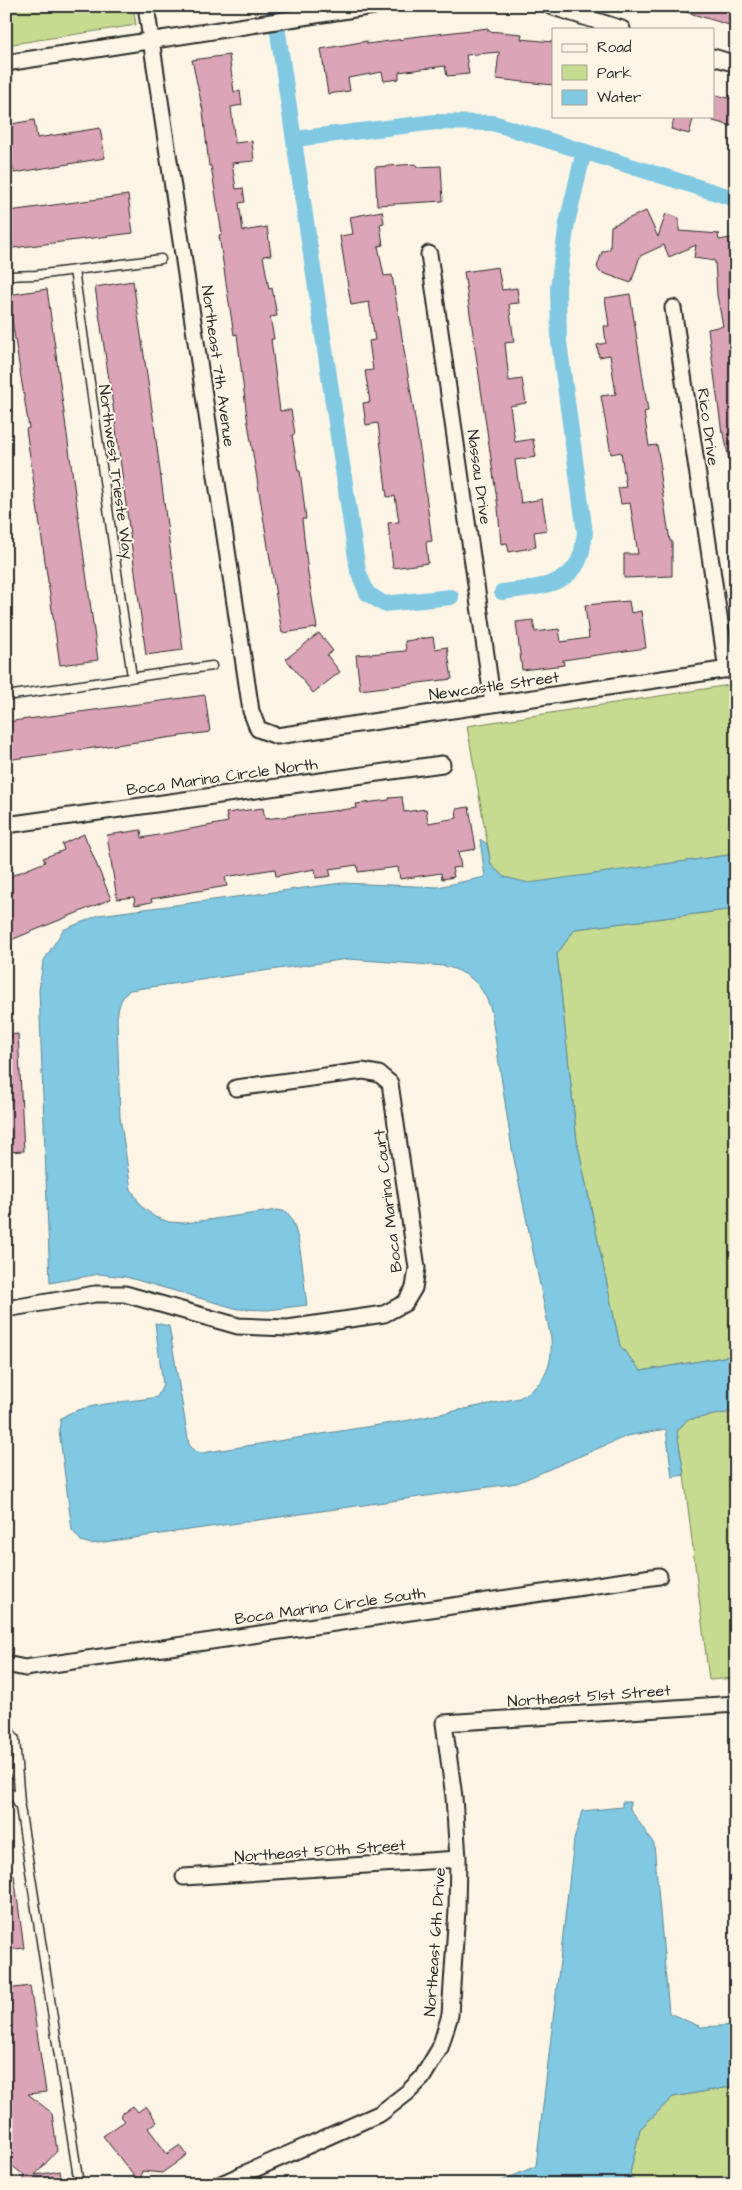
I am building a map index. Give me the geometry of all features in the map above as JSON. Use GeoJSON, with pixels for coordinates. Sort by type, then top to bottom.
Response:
{"type":"FeatureCollection","features":[{"type":"Feature","properties":{"kind":"street","name":"Northeast 7th Avenue"},"geometry":{"type":"LineString","coordinates":[[146,6],[252,711],[258,729]]}},
{"type":"Feature","properties":{"kind":"street"},"geometry":{"type":"LineString","coordinates":[[6,63],[374,6]]}},
{"type":"Feature","properties":{"kind":"street"},"geometry":{"type":"LineString","coordinates":[[550,6],[619,28]]}},
{"type":"Feature","properties":{"kind":"street"},"geometry":{"type":"LineString","coordinates":[[714,57],[736,64]]}},
{"type":"Feature","properties":{"kind":"street","name":"Nassau Drive"},"geometry":{"type":"LineString","coordinates":[[429,254],[493,704]]}},
{"type":"Feature","properties":{"kind":"street","name":"Rico Drive"},"geometry":{"type":"LineString","coordinates":[[673,308],[731,669]]}},
{"type":"Feature","properties":{"kind":"street","name":"Newcastle Street"},"geometry":{"type":"LineString","coordinates":[[258,729],[277,736],[731,669]]}},
{"type":"Feature","properties":{"kind":"street","name":"Boca Marina Circle North"},"geometry":{"type":"LineString","coordinates":[[6,826],[442,764]]}},
{"type":"Feature","properties":{"kind":"street","name":"Boca Marina Court"},"geometry":{"type":"LineString","coordinates":[[6,1309],[95,1294],[118,1293],[140,1297],[238,1326],[288,1328],[384,1314],[405,1303],[414,1288],[417,1268],[390,1083],[379,1074],[363,1071],[236,1088]]}},
{"type":"Feature","properties":{"kind":"street","name":"Boca Marina Circle South"},"geometry":{"type":"LineString","coordinates":[[6,1664],[26,1668],[658,1576]]}},
{"type":"Feature","properties":{"kind":"street","name":"Northeast 51st Street"},"geometry":{"type":"LineString","coordinates":[[444,1723],[736,1704]]}},
{"type":"Feature","properties":{"kind":"street","name":"Northeast 6th Drive"},"geometry":{"type":"LineString","coordinates":[[221,2184],[381,2113],[408,2092],[422,2078],[440,2048],[450,2015],[458,1910],[458,1859],[454,1797],[444,1723]]}},
{"type":"Feature","properties":{"kind":"street","name":"Northeast 50th Street"},"geometry":{"type":"LineString","coordinates":[[184,1877],[458,1859]]}},
{"type":"Feature","properties":{"kind":"lane"},"geometry":{"type":"LineString","coordinates":[[6,276],[36,275],[161,259]]}},
{"type":"Feature","properties":{"kind":"lane","name":"Northwest Trieste Way"},"geometry":{"type":"LineString","coordinates":[[74,270],[132,677]]}},
{"type":"Feature","properties":{"kind":"lane"},"geometry":{"type":"LineString","coordinates":[[6,696],[212,666]]}},
{"type":"Feature","properties":{"kind":"lane"},"geometry":{"type":"LineString","coordinates":[[6,1726],[15,1739],[20,1807],[79,2184]]}},
{"type":"Feature","properties":{"kind":"lane"},"geometry":{"type":"LineString","coordinates":[[6,1762],[18,1778]]}},
{"type":"Feature","properties":{"kind":"lane"},"geometry":{"type":"LineString","coordinates":[[6,1792],[14,1795],[20,1807]]}},
{"type":"Feature","properties":{"kind":"green space"},"geometry":{"type":"Polygon","coordinates":[[[6,6],[133,6],[136,25],[6,45],[6,6]]]}},
{"type":"Feature","properties":{"kind":"green space"},"geometry":{"type":"Polygon","coordinates":[[[736,684],[736,854],[529,884],[504,877],[491,865],[467,726],[736,684]]]}},
{"type":"Feature","properties":{"kind":"green space"},"geometry":{"type":"Polygon","coordinates":[[[736,909],[736,1355],[641,1371],[620,1346],[577,1141],[557,954],[575,929],[736,909]]]}},
{"type":"Feature","properties":{"kind":"green space"},"geometry":{"type":"Polygon","coordinates":[[[736,1411],[736,1678],[709,1680],[677,1432],[686,1420],[736,1411]]]}},
{"type":"Feature","properties":{"kind":"green space"},"geometry":{"type":"Polygon","coordinates":[[[736,2086],[736,2184],[635,2184],[630,2173],[640,2129],[673,2097],[736,2086]]]}},
{"type":"Feature","properties":{"kind":"water"},"geometry":{"type":"Polygon","coordinates":[[[480,839],[487,844],[491,865],[504,877],[529,883],[736,854],[736,909],[575,929],[557,954],[577,1141],[620,1346],[641,1371],[736,1355],[736,1411],[687,1420],[677,1431],[684,1475],[672,1477],[666,1429],[627,1436],[517,1483],[91,1544],[81,1541],[72,1530],[59,1430],[61,1418],[81,1409],[94,1406],[157,1397],[163,1385],[155,1323],[169,1326],[189,1444],[194,1451],[202,1453],[410,1420],[519,1398],[535,1387],[545,1374],[550,1358],[551,1339],[512,1149],[491,1010],[480,987],[475,982],[462,973],[445,966],[348,959],[130,990],[122,999],[117,1018],[120,1117],[131,1189],[141,1206],[155,1217],[169,1222],[186,1223],[278,1210],[287,1212],[292,1220],[299,1243],[307,1305],[268,1310],[238,1309],[126,1277],[99,1274],[50,1283],[39,990],[43,962],[63,930],[99,915],[342,883],[438,887],[485,877],[480,839]]]}},
{"type":"Feature","properties":{"kind":"water"},"geometry":{"type":"Polygon","coordinates":[[[622,1802],[630,1802],[630,1809],[654,1844],[669,2013],[701,2027],[736,2025],[736,2086],[673,2097],[640,2129],[630,2173],[635,2184],[494,2184],[536,2166],[574,1840],[582,1811],[622,1807],[622,1802]]]}},
{"type":"Feature","properties":{"kind":"building"},"geometry":{"type":"Polygon","coordinates":[[[676,6],[736,6],[736,27],[676,9],[676,6]]]}},
{"type":"Feature","properties":{"kind":"building"},"geometry":{"type":"Polygon","coordinates":[[[488,28],[488,31],[522,34],[521,39],[552,42],[552,85],[496,79],[499,52],[466,55],[469,74],[447,76],[445,66],[399,72],[399,79],[384,81],[382,72],[348,78],[350,91],[328,94],[321,49],[367,41],[367,44],[488,28]]]}},
{"type":"Feature","properties":{"kind":"building"},"geometry":{"type":"Polygon","coordinates":[[[229,55],[234,92],[240,91],[242,105],[231,107],[235,143],[252,141],[254,161],[232,163],[236,189],[243,188],[245,202],[239,203],[243,231],[267,227],[271,255],[263,256],[269,289],[272,288],[277,316],[270,317],[274,339],[271,339],[280,411],[291,410],[295,434],[292,435],[298,471],[300,471],[306,519],[302,519],[308,574],[317,628],[282,633],[247,417],[237,334],[234,335],[228,296],[219,235],[222,234],[211,166],[209,166],[203,111],[192,60],[229,55]]]}},
{"type":"Feature","properties":{"kind":"building"},"geometry":{"type":"Polygon","coordinates":[[[714,94],[736,100],[736,127],[713,121],[714,94]]]}},
{"type":"Feature","properties":{"kind":"building"},"geometry":{"type":"Polygon","coordinates":[[[674,118],[693,118],[689,134],[671,129],[674,118]]]}},
{"type":"Feature","properties":{"kind":"building"},"geometry":{"type":"Polygon","coordinates":[[[34,120],[37,138],[100,128],[105,158],[14,173],[6,125],[34,120]]]}},
{"type":"Feature","properties":{"kind":"building"},"geometry":{"type":"Polygon","coordinates":[[[416,164],[417,167],[441,166],[443,201],[377,205],[375,167],[416,164]]]}},
{"type":"Feature","properties":{"kind":"building"},"geometry":{"type":"Polygon","coordinates":[[[128,195],[133,233],[13,248],[9,211],[128,195]]]}},
{"type":"Feature","properties":{"kind":"building"},"geometry":{"type":"Polygon","coordinates":[[[382,211],[384,223],[380,224],[383,245],[378,246],[384,276],[392,275],[421,456],[432,541],[426,542],[428,563],[393,568],[388,523],[399,522],[395,496],[387,497],[378,423],[366,425],[363,403],[370,402],[365,371],[373,370],[369,341],[375,340],[369,302],[351,305],[340,236],[353,234],[350,217],[382,211]]]}},
{"type":"Feature","properties":{"kind":"building"},"geometry":{"type":"Polygon","coordinates":[[[646,211],[658,237],[666,213],[679,218],[679,231],[720,234],[718,235],[719,240],[736,237],[736,460],[729,461],[724,433],[722,433],[708,329],[723,326],[717,295],[715,261],[694,258],[696,245],[669,257],[664,245],[640,256],[631,283],[600,272],[597,267],[602,252],[610,249],[611,226],[646,211]]]}},
{"type":"Feature","properties":{"kind":"building"},"geometry":{"type":"Polygon","coordinates":[[[498,267],[502,290],[517,288],[519,303],[509,304],[514,342],[505,343],[509,381],[522,379],[526,403],[510,406],[515,442],[533,439],[536,457],[515,460],[521,503],[542,499],[547,530],[534,532],[536,547],[509,552],[507,543],[501,544],[498,507],[464,272],[498,267]]]}},
{"type":"Feature","properties":{"kind":"building"},"geometry":{"type":"Polygon","coordinates":[[[133,281],[153,416],[183,650],[146,655],[95,287],[133,281]]]}},
{"type":"Feature","properties":{"kind":"building"},"geometry":{"type":"Polygon","coordinates":[[[47,289],[98,660],[60,665],[26,429],[29,428],[8,295],[47,289]]]}},
{"type":"Feature","properties":{"kind":"building"},"geometry":{"type":"Polygon","coordinates":[[[630,294],[648,411],[644,412],[649,446],[657,445],[670,541],[672,541],[672,576],[624,578],[624,554],[638,554],[630,503],[621,504],[618,488],[626,487],[621,452],[611,454],[601,396],[616,394],[610,355],[599,357],[597,345],[606,343],[604,326],[609,326],[605,298],[630,294]]]}},
{"type":"Feature","properties":{"kind":"building"},"geometry":{"type":"Polygon","coordinates":[[[629,601],[631,613],[641,611],[646,648],[563,660],[564,665],[522,670],[516,622],[533,620],[535,632],[559,629],[561,642],[589,638],[585,605],[629,601]]]}},
{"type":"Feature","properties":{"kind":"building"},"geometry":{"type":"Polygon","coordinates":[[[319,633],[333,651],[327,655],[340,672],[313,693],[286,659],[319,633]]]}},
{"type":"Feature","properties":{"kind":"building"},"geometry":{"type":"Polygon","coordinates":[[[433,637],[435,649],[447,647],[452,679],[360,690],[356,655],[406,651],[405,641],[433,637]]]}},
{"type":"Feature","properties":{"kind":"building"},"geometry":{"type":"Polygon","coordinates":[[[205,695],[210,732],[6,760],[6,722],[205,695]]]}},
{"type":"Feature","properties":{"kind":"building"},"geometry":{"type":"Polygon","coordinates":[[[402,797],[404,812],[426,809],[428,823],[457,818],[456,809],[469,807],[476,849],[458,852],[461,867],[452,868],[454,877],[442,879],[441,873],[400,879],[398,867],[358,872],[357,865],[329,869],[331,876],[316,878],[315,869],[276,876],[275,869],[225,877],[227,886],[151,899],[152,902],[135,905],[134,897],[117,899],[107,835],[141,830],[142,838],[228,822],[226,813],[263,808],[265,819],[357,808],[356,804],[402,797]]]}},
{"type":"Feature","properties":{"kind":"building"},"geometry":{"type":"Polygon","coordinates":[[[84,834],[111,899],[6,942],[6,878],[45,862],[43,858],[64,850],[62,844],[84,834]]]}},
{"type":"Feature","properties":{"kind":"building"},"geometry":{"type":"Polygon","coordinates":[[[18,1034],[24,1151],[6,1152],[6,1035],[18,1034]]]}},
{"type":"Feature","properties":{"kind":"building"},"geometry":{"type":"Polygon","coordinates":[[[6,1875],[14,1875],[24,1948],[6,1950],[6,1875]]]}},
{"type":"Feature","properties":{"kind":"building"},"geometry":{"type":"Polygon","coordinates":[[[30,1986],[46,2092],[28,2094],[52,2113],[57,2151],[35,2175],[60,2171],[62,2184],[24,2184],[23,2176],[25,2176],[6,2161],[6,1989],[30,1986]]]}},
{"type":"Feature","properties":{"kind":"building"},"geometry":{"type":"Polygon","coordinates":[[[133,2106],[138,2112],[146,2106],[157,2122],[148,2128],[167,2154],[180,2145],[187,2155],[162,2173],[142,2171],[140,2184],[103,2136],[125,2121],[120,2115],[133,2106]]]}},
{"type":"Feature","properties":{"kind":"waterway"},"geometry":{"type":"LineString","coordinates":[[274,6],[358,571],[367,593],[384,604],[451,597]]}},
{"type":"Feature","properties":{"kind":"waterway"},"geometry":{"type":"LineString","coordinates":[[294,139],[436,122],[493,123],[736,199]]}},
{"type":"Feature","properties":{"kind":"waterway"},"geometry":{"type":"LineString","coordinates":[[502,592],[535,588],[566,576],[579,560],[582,551],[585,533],[559,342],[558,287],[567,223],[584,151]]}}]}
